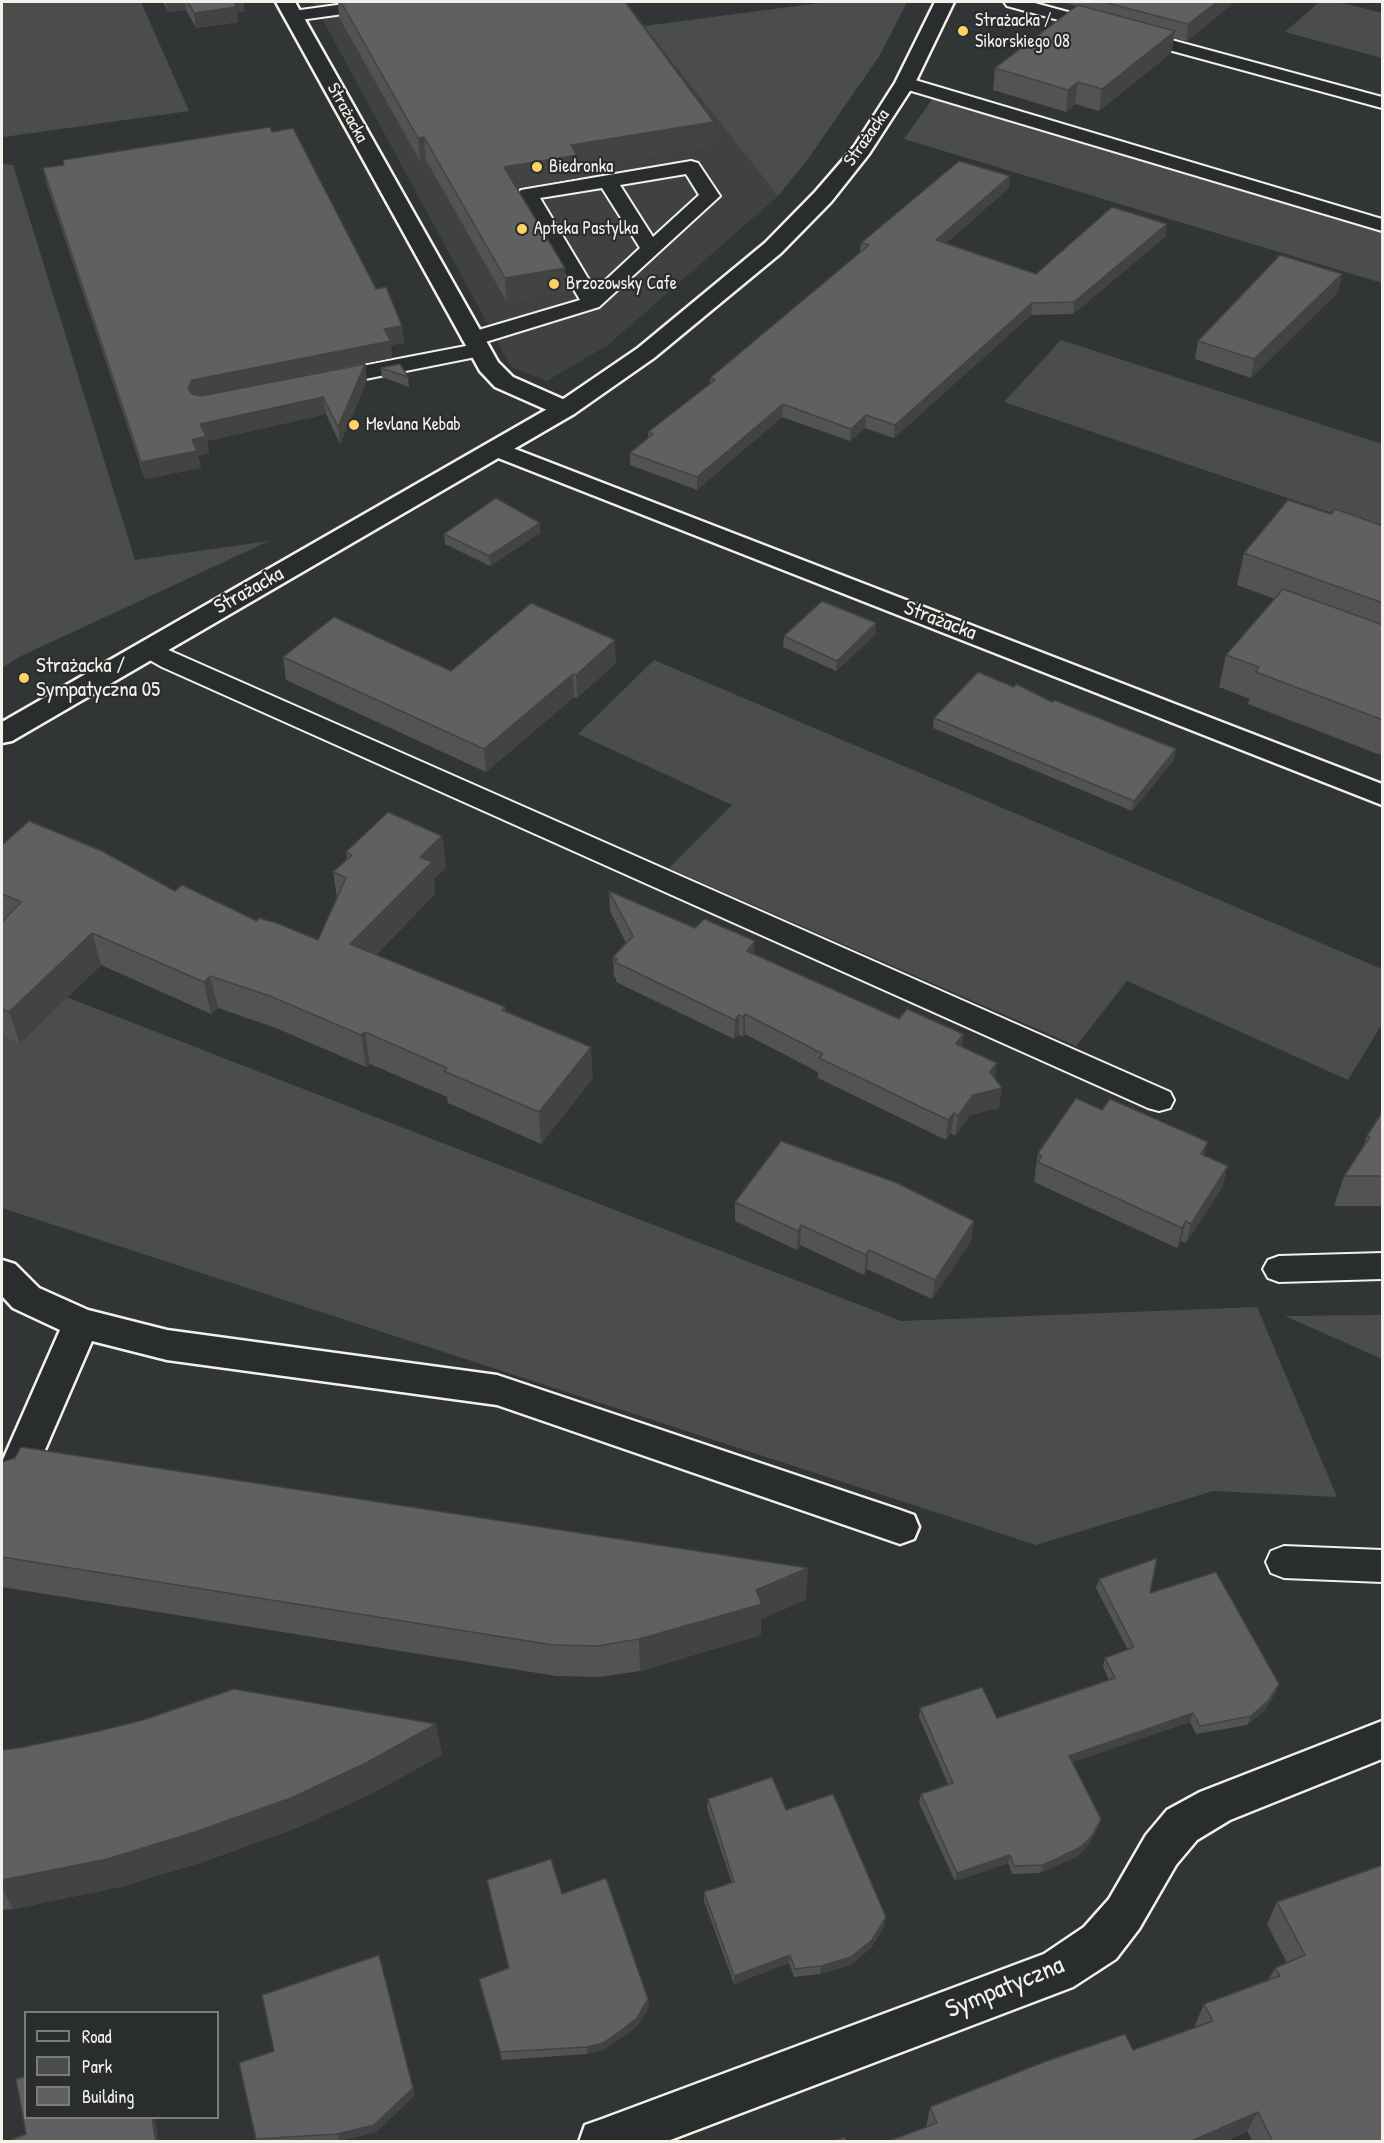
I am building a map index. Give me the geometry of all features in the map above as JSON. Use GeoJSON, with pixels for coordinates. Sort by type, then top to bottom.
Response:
{"type":"FeatureCollection","features":[{"type":"Feature","properties":{"kind":"street","name":"Strażacka"},"geometry":{"type":"LineString","coordinates":[[2,734],[565,410],[646,353],[773,248],[823,197],[862,150],[905,82],[944,2]]}},
{"type":"Feature","properties":{"kind":"street","name":"Strażacka"},"geometry":{"type":"LineString","coordinates":[[289,9],[475,344],[504,382],[565,410]]}},
{"type":"Feature","properties":{"kind":"street","name":"Strażacka"},"geometry":{"type":"LineString","coordinates":[[497,449],[1383,795]]}},
{"type":"Feature","properties":{"kind":"street"},"geometry":{"type":"LineString","coordinates":[[2,1274],[26,1298],[81,1323],[167,1345],[497,1390],[900,1527]]}},
{"type":"Feature","properties":{"kind":"street"},"geometry":{"type":"LineString","coordinates":[[14,1477],[81,1323]]}},
{"type":"Feature","properties":{"kind":"street","name":"Sympatyczna"},"geometry":{"type":"LineString","coordinates":[[602,2142],[1057,1971],[1100,1943],[1124,1914],[1161,1850],[1182,1825],[1215,1806],[1383,1740]]}},
{"type":"Feature","properties":{"kind":"lane"},"geometry":{"type":"LineString","coordinates":[[289,9],[393,2]]}},
{"type":"Feature","properties":{"kind":"lane"},"geometry":{"type":"LineString","coordinates":[[1013,2],[1383,103]]}},
{"type":"Feature","properties":{"kind":"lane"},"geometry":{"type":"LineString","coordinates":[[905,82],[1383,225]]}},
{"type":"Feature","properties":{"kind":"lane"},"geometry":{"type":"LineString","coordinates":[[308,383],[475,344],[592,303],[710,196],[691,167],[528,194],[592,303]]}},
{"type":"Feature","properties":{"kind":"lane"},"geometry":{"type":"LineString","coordinates":[[608,181],[651,249]]}},
{"type":"Feature","properties":{"kind":"lane"},"geometry":{"type":"LineString","coordinates":[[148,649],[1159,1100]]}},
{"type":"Feature","properties":{"kind":"lane"},"geometry":{"type":"LineString","coordinates":[[1279,1269],[1383,1266]]}},
{"type":"Feature","properties":{"kind":"lane"},"geometry":{"type":"LineString","coordinates":[[1284,1562],[1383,1566]]}},
{"type":"Feature","properties":{"kind":"shaded area"},"geometry":{"type":"Polygon","coordinates":[[[313,2],[626,2],[778,196],[608,345],[547,381],[511,367],[313,2]]]}},
{"type":"Feature","properties":{"kind":"green space"},"geometry":{"type":"Polygon","coordinates":[[[2,2],[141,2],[189,111],[4,137],[2,127],[2,2]]]}},
{"type":"Feature","properties":{"kind":"green space"},"geometry":{"type":"Polygon","coordinates":[[[827,2],[907,2],[880,55],[808,159],[778,196],[644,26],[827,2]]]}},
{"type":"Feature","properties":{"kind":"green space"},"geometry":{"type":"Polygon","coordinates":[[[1319,2],[1339,2],[1382,13],[1382,58],[1285,32],[1319,2]]]}},
{"type":"Feature","properties":{"kind":"green space"},"geometry":{"type":"Polygon","coordinates":[[[936,94],[1382,229],[1382,283],[904,139],[936,94]]]}},
{"type":"Feature","properties":{"kind":"green space"},"geometry":{"type":"Polygon","coordinates":[[[2,164],[13,165],[135,560],[269,541],[19,657],[2,668],[2,164]]]}},
{"type":"Feature","properties":{"kind":"green space"},"geometry":{"type":"Polygon","coordinates":[[[1061,340],[1382,444],[1382,530],[1004,402],[1061,340]]]}},
{"type":"Feature","properties":{"kind":"green space"},"geometry":{"type":"Polygon","coordinates":[[[654,660],[1382,969],[1382,1024],[1348,1080],[1127,981],[1076,1046],[669,868],[732,805],[578,734],[654,660]]]}},
{"type":"Feature","properties":{"kind":"green space"},"geometry":{"type":"Polygon","coordinates":[[[2,972],[901,1321],[1257,1307],[1337,1497],[1213,1491],[1036,1545],[2,1208],[2,972]]]}},
{"type":"Feature","properties":{"kind":"green space"},"geometry":{"type":"Polygon","coordinates":[[[1382,1315],[1382,1359],[1285,1316],[1382,1315]]]}},
{"type":"Feature","properties":{"kind":"building"},"geometry":{"type":"Polygon","coordinates":[[[188,2],[234,2],[236,7],[194,13],[188,2]]]}},
{"type":"Feature","properties":{"kind":"building"},"geometry":{"type":"Polygon","coordinates":[[[341,2],[625,2],[714,122],[571,145],[577,155],[504,167],[565,268],[505,278],[424,137],[418,138],[341,2]]]}},
{"type":"Feature","properties":{"kind":"building"},"geometry":{"type":"Polygon","coordinates":[[[1103,2],[1217,2],[1188,24],[1103,2]]]}},
{"type":"Feature","properties":{"kind":"building"},"geometry":{"type":"Polygon","coordinates":[[[1078,5],[1175,31],[1102,89],[1078,82],[1068,90],[995,68],[1078,5]]]}},
{"type":"Feature","properties":{"kind":"building"},"geometry":{"type":"Polygon","coordinates":[[[270,127],[272,132],[293,128],[376,289],[386,287],[402,326],[384,329],[391,341],[192,380],[188,388],[192,394],[201,396],[365,364],[338,427],[323,397],[200,424],[206,436],[192,440],[197,451],[141,462],[43,168],[64,165],[63,160],[270,127]]]}},
{"type":"Feature","properties":{"kind":"building"},"geometry":{"type":"Polygon","coordinates":[[[959,161],[1010,176],[936,240],[1036,274],[1112,207],[1167,224],[1074,302],[1032,303],[895,425],[866,415],[851,429],[783,404],[697,477],[630,453],[653,434],[648,432],[715,380],[710,378],[869,245],[861,243],[959,161]]]}},
{"type":"Feature","properties":{"kind":"building"},"geometry":{"type":"Polygon","coordinates":[[[1280,255],[1342,274],[1254,359],[1198,341],[1280,255]]]}},
{"type":"Feature","properties":{"kind":"building"},"geometry":{"type":"Polygon","coordinates":[[[400,364],[408,377],[381,368],[400,364]]]}},
{"type":"Feature","properties":{"kind":"building"},"geometry":{"type":"Polygon","coordinates":[[[496,498],[540,523],[489,556],[444,534],[496,498]]]}},
{"type":"Feature","properties":{"kind":"building"},"geometry":{"type":"Polygon","coordinates":[[[1288,500],[1331,514],[1335,509],[1383,526],[1381,531],[1383,531],[1383,603],[1244,553],[1288,500]]]}},
{"type":"Feature","properties":{"kind":"building"},"geometry":{"type":"Polygon","coordinates":[[[1283,589],[1383,625],[1383,720],[1256,672],[1259,667],[1226,655],[1283,589]]]}},
{"type":"Feature","properties":{"kind":"building"},"geometry":{"type":"Polygon","coordinates":[[[822,601],[876,623],[837,661],[784,636],[822,601]]]}},
{"type":"Feature","properties":{"kind":"building"},"geometry":{"type":"Polygon","coordinates":[[[531,603],[615,640],[576,675],[573,674],[484,749],[283,657],[334,617],[451,671],[531,603]]]}},
{"type":"Feature","properties":{"kind":"building"},"geometry":{"type":"Polygon","coordinates":[[[978,672],[1014,687],[1016,684],[1052,702],[1054,700],[1176,749],[1134,801],[934,718],[978,672]]]}},
{"type":"Feature","properties":{"kind":"building"},"geometry":{"type":"Polygon","coordinates":[[[388,812],[442,836],[420,857],[432,862],[350,944],[505,1007],[502,1010],[591,1047],[539,1112],[444,1071],[447,1068],[365,1032],[361,1035],[270,996],[210,976],[204,982],[92,933],[9,1012],[2,1009],[2,922],[21,902],[2,894],[2,845],[29,821],[102,851],[175,891],[182,885],[257,921],[259,918],[277,923],[318,940],[346,878],[333,872],[352,855],[346,852],[388,812]]]}},
{"type":"Feature","properties":{"kind":"building"},"geometry":{"type":"Polygon","coordinates":[[[609,891],[695,928],[704,919],[755,941],[747,951],[899,1019],[907,1009],[963,1034],[956,1044],[997,1063],[990,1072],[1002,1088],[973,1095],[958,1116],[954,1113],[948,1120],[819,1058],[823,1054],[745,1014],[743,1017],[739,1015],[735,1020],[615,962],[617,959],[613,957],[633,936],[609,891]]]}},
{"type":"Feature","properties":{"kind":"building"},"geometry":{"type":"Polygon","coordinates":[[[1076,1098],[1102,1110],[1110,1099],[1208,1142],[1201,1154],[1228,1166],[1191,1224],[1186,1221],[1182,1228],[1038,1162],[1042,1156],[1038,1153],[1076,1098]]]}},
{"type":"Feature","properties":{"kind":"building"},"geometry":{"type":"Polygon","coordinates":[[[1383,1111],[1383,1176],[1344,1176],[1370,1137],[1367,1136],[1383,1111]]]}},
{"type":"Feature","properties":{"kind":"building"},"geometry":{"type":"Polygon","coordinates":[[[781,1141],[897,1183],[974,1221],[935,1280],[869,1250],[866,1255],[801,1225],[798,1231],[735,1202],[781,1141]]]}},
{"type":"Feature","properties":{"kind":"building"},"geometry":{"type":"Polygon","coordinates":[[[21,1447],[808,1568],[756,1590],[762,1604],[639,1639],[597,1646],[553,1645],[2,1557],[2,1462],[15,1458],[21,1447]]]}},
{"type":"Feature","properties":{"kind":"building"},"geometry":{"type":"Polygon","coordinates":[[[1157,1558],[1150,1593],[1216,1572],[1279,1684],[1268,1701],[1251,1716],[1200,1726],[1193,1713],[1069,1756],[1101,1819],[1092,1836],[1081,1847],[1043,1865],[1014,1866],[1010,1855],[957,1873],[921,1794],[953,1783],[920,1708],[982,1687],[997,1718],[1115,1678],[1105,1658],[1134,1647],[1099,1579],[1157,1558]]]}},
{"type":"Feature","properties":{"kind":"building"},"geometry":{"type":"Polygon","coordinates":[[[234,1689],[436,1724],[366,1763],[291,1798],[192,1833],[107,1859],[2,1880],[2,1750],[143,1720],[234,1689]]]}},
{"type":"Feature","properties":{"kind":"building"},"geometry":{"type":"Polygon","coordinates":[[[772,1777],[786,1810],[833,1794],[886,1917],[872,1940],[851,1957],[821,1966],[795,1969],[790,1955],[734,1976],[704,1892],[734,1882],[708,1799],[772,1777]]]}},
{"type":"Feature","properties":{"kind":"building"},"geometry":{"type":"Polygon","coordinates":[[[551,1859],[562,1894],[606,1878],[648,1999],[637,2018],[603,2043],[587,2047],[500,2052],[479,1979],[509,1968],[487,1880],[551,1859]]]}},
{"type":"Feature","properties":{"kind":"building"},"geometry":{"type":"Polygon","coordinates":[[[1383,1865],[1383,2142],[1273,2142],[1258,2112],[1189,2142],[886,2142],[937,2123],[930,2107],[1044,2062],[1125,2034],[1133,2050],[1213,2021],[1204,2004],[1280,1976],[1275,1968],[1305,1955],[1277,1902],[1383,1865]]]}},
{"type":"Feature","properties":{"kind":"building"},"geometry":{"type":"Polygon","coordinates":[[[379,1955],[413,2088],[374,2125],[337,2134],[256,2139],[239,2063],[274,2051],[262,1995],[379,1955]]]}},
{"type":"Feature","properties":{"kind":"building"},"geometry":{"type":"Polygon","coordinates":[[[24,2077],[24,2119],[152,2119],[156,2142],[6,2142],[26,2134],[16,2079],[24,2077]]]}},
{"type":"Feature","properties":{"kind":"building"},"geometry":{"type":"Polygon","coordinates":[[[845,2137],[846,2142],[832,2142],[845,2137]]]}},
{"type":"Feature","properties":{"kind":"place","name":"Strażacka / Sikorskiego 08"},"geometry":{"type":"Point","coordinates":[963,31]}},
{"type":"Feature","properties":{"kind":"place","name":"Biedronka"},"geometry":{"type":"Point","coordinates":[537,167]}},
{"type":"Feature","properties":{"kind":"place","name":"Apteka Pastylka"},"geometry":{"type":"Point","coordinates":[522,229]}},
{"type":"Feature","properties":{"kind":"place","name":"Brzozowsky Cafe"},"geometry":{"type":"Point","coordinates":[554,284]}},
{"type":"Feature","properties":{"kind":"place","name":"Mevlana Kebab"},"geometry":{"type":"Point","coordinates":[354,425]}},
{"type":"Feature","properties":{"kind":"place","name":"Strażacka / Sympatyczna 05"},"geometry":{"type":"Point","coordinates":[24,678]}}]}
